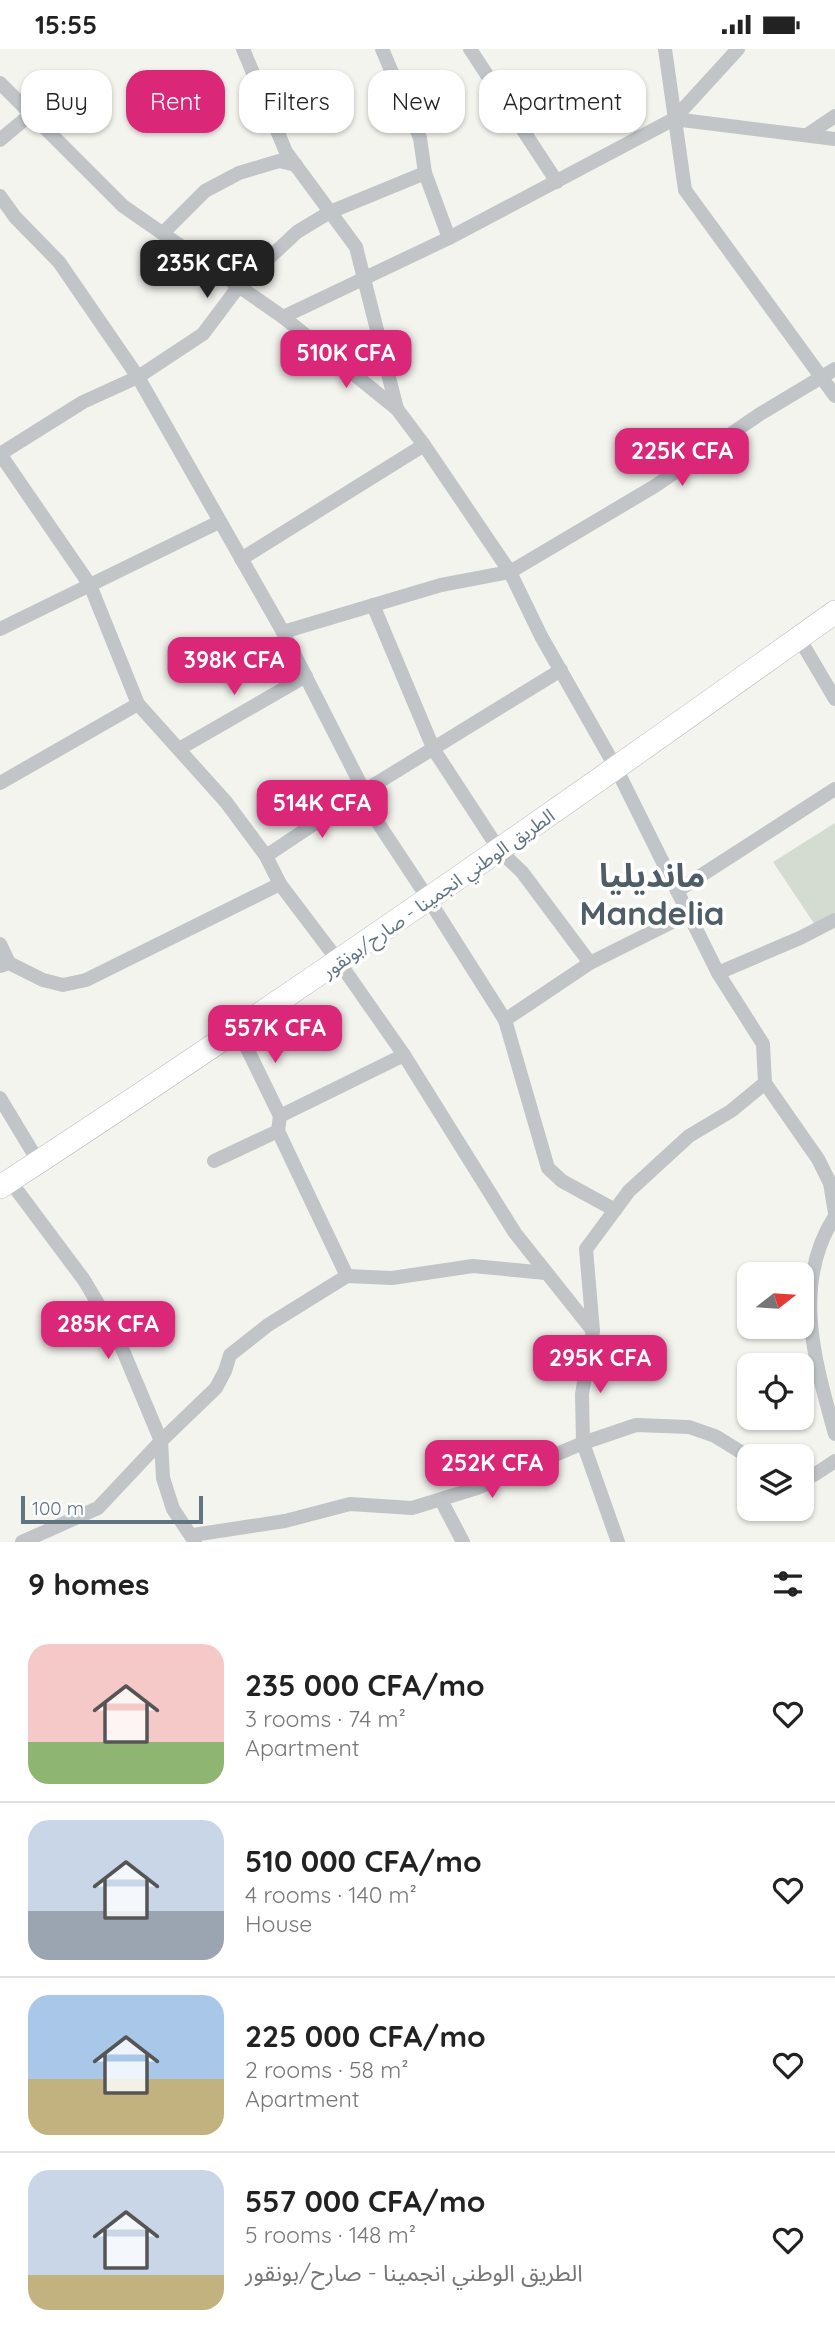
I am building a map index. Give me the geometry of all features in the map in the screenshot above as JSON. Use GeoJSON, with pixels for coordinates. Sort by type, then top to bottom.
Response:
{"type":"FeatureCollection","features":[{"type":"Feature","properties":{"kind":"highway","name":"الطريق الوطني انجمينا - صارح/بونقور"},"geometry":{"type":"LineString","coordinates":[[5,1184],[429,900],[835,612]]}},
{"type":"Feature","properties":{"kind":"street"},"geometry":{"type":"LineString","coordinates":[[243,49],[286,152],[355,247],[397,409]]}},
{"type":"Feature","properties":{"kind":"street"},"geometry":{"type":"LineString","coordinates":[[381,49],[420,138],[425,173],[449,238]]}},
{"type":"Feature","properties":{"kind":"street"},"geometry":{"type":"LineString","coordinates":[[470,49],[556,182]]}},
{"type":"Feature","properties":{"kind":"street"},"geometry":{"type":"LineString","coordinates":[[665,49],[685,190],[835,395]]}},
{"type":"Feature","properties":{"kind":"street"},"geometry":{"type":"LineString","coordinates":[[283,317],[449,238],[674,119],[738,49]]}},
{"type":"Feature","properties":{"kind":"street"},"geometry":{"type":"LineString","coordinates":[[0,83],[21,104]]}},
{"type":"Feature","properties":{"kind":"street"},"geometry":{"type":"LineString","coordinates":[[807,135],[835,116]]}},
{"type":"Feature","properties":{"kind":"street"},"geometry":{"type":"LineString","coordinates":[[674,119],[835,139]]}},
{"type":"Feature","properties":{"kind":"street"},"geometry":{"type":"LineString","coordinates":[[0,140],[21,122]]}},
{"type":"Feature","properties":{"kind":"street"},"geometry":{"type":"LineString","coordinates":[[50,133],[123,206],[283,317],[397,409],[510,572],[541,636],[616,768],[718,973],[763,1044],[765,1083],[818,1159],[830,1183],[835,1214],[823,1235],[812,1266],[809,1310],[817,1368],[835,1434]]}},
{"type":"Feature","properties":{"kind":"street"},"geometry":{"type":"LineString","coordinates":[[163,233],[205,191],[239,173],[279,161],[296,165]]}},
{"type":"Feature","properties":{"kind":"street"},"geometry":{"type":"LineString","coordinates":[[425,173],[330,212],[297,232],[239,286],[203,334],[138,377],[83,402],[0,454],[90,585],[138,704],[226,802],[266,856],[280,884],[404,1055],[515,1233],[593,1331]]}},
{"type":"Feature","properties":{"kind":"street"},"geometry":{"type":"LineString","coordinates":[[0,196],[15,217],[59,262],[138,377],[283,632],[361,792],[505,1020],[548,1168],[562,1181],[615,1210]]}},
{"type":"Feature","properties":{"kind":"street"},"geometry":{"type":"LineString","coordinates":[[283,632],[440,585],[510,572],[655,486],[760,414],[835,369]]}},
{"type":"Feature","properties":{"kind":"street"},"geometry":{"type":"LineString","coordinates":[[241,559],[424,445]]}},
{"type":"Feature","properties":{"kind":"street"},"geometry":{"type":"LineString","coordinates":[[0,629],[219,522]]}},
{"type":"Feature","properties":{"kind":"street"},"geometry":{"type":"LineString","coordinates":[[373,605],[433,750],[500,851],[522,872],[590,963]]}},
{"type":"Feature","properties":{"kind":"street"},"geometry":{"type":"LineString","coordinates":[[799,638],[835,699]]}},
{"type":"Feature","properties":{"kind":"street"},"geometry":{"type":"LineString","coordinates":[[266,856],[361,792],[561,670]]}},
{"type":"Feature","properties":{"kind":"street"},"geometry":{"type":"LineString","coordinates":[[179,749],[306,676]]}},
{"type":"Feature","properties":{"kind":"street"},"geometry":{"type":"LineString","coordinates":[[0,783],[138,704]]}},
{"type":"Feature","properties":{"kind":"street"},"geometry":{"type":"LineString","coordinates":[[677,891],[835,789]]}},
{"type":"Feature","properties":{"kind":"street"},"geometry":{"type":"LineString","coordinates":[[0,944],[5,965],[63,985],[86,981],[280,884]]}},
{"type":"Feature","properties":{"kind":"street"},"geometry":{"type":"LineString","coordinates":[[505,1020],[590,963],[688,914]]}},
{"type":"Feature","properties":{"kind":"street"},"geometry":{"type":"LineString","coordinates":[[718,973],[835,920]]}},
{"type":"Feature","properties":{"kind":"street"},"geometry":{"type":"LineString","coordinates":[[238,1030],[347,1276]]}},
{"type":"Feature","properties":{"kind":"street"},"geometry":{"type":"LineString","coordinates":[[214,1161],[404,1055]]}},
{"type":"Feature","properties":{"kind":"street"},"geometry":{"type":"LineString","coordinates":[[618,1542],[583,1443],[582,1394],[593,1331],[586,1249],[629,1191],[690,1136],[731,1111],[765,1083]]}},
{"type":"Feature","properties":{"kind":"street"},"geometry":{"type":"LineString","coordinates":[[0,1098],[38,1161]]}},
{"type":"Feature","properties":{"kind":"street"},"geometry":{"type":"LineString","coordinates":[[5,1184],[84,1279],[110,1323],[160,1441],[163,1478],[173,1509],[194,1539],[285,1521],[350,1504],[412,1508],[477,1488],[583,1443],[636,1425],[689,1427],[715,1436],[737,1450]]}},
{"type":"Feature","properties":{"kind":"street"},"geometry":{"type":"LineString","coordinates":[[22,1542],[98,1508],[160,1441],[216,1388],[230,1355],[268,1325],[347,1276],[392,1278],[472,1266],[546,1273]]}},
{"type":"Feature","properties":{"kind":"street"},"geometry":{"type":"LineString","coordinates":[[814,1475],[835,1461]]}},
{"type":"Feature","properties":{"kind":"street"},"geometry":{"type":"LineString","coordinates":[[441,1500],[463,1542]]}},
{"type":"Feature","properties":{"kind":"shaded area"},"geometry":{"type":"Polygon","coordinates":[[[835,823],[835,916],[817,928],[773,862],[835,823]]]}},
{"type":"Feature","properties":{"kind":"district","name":"مانديليا Mandelia"},"geometry":{"type":"Point","coordinates":[652,894]}}]}
